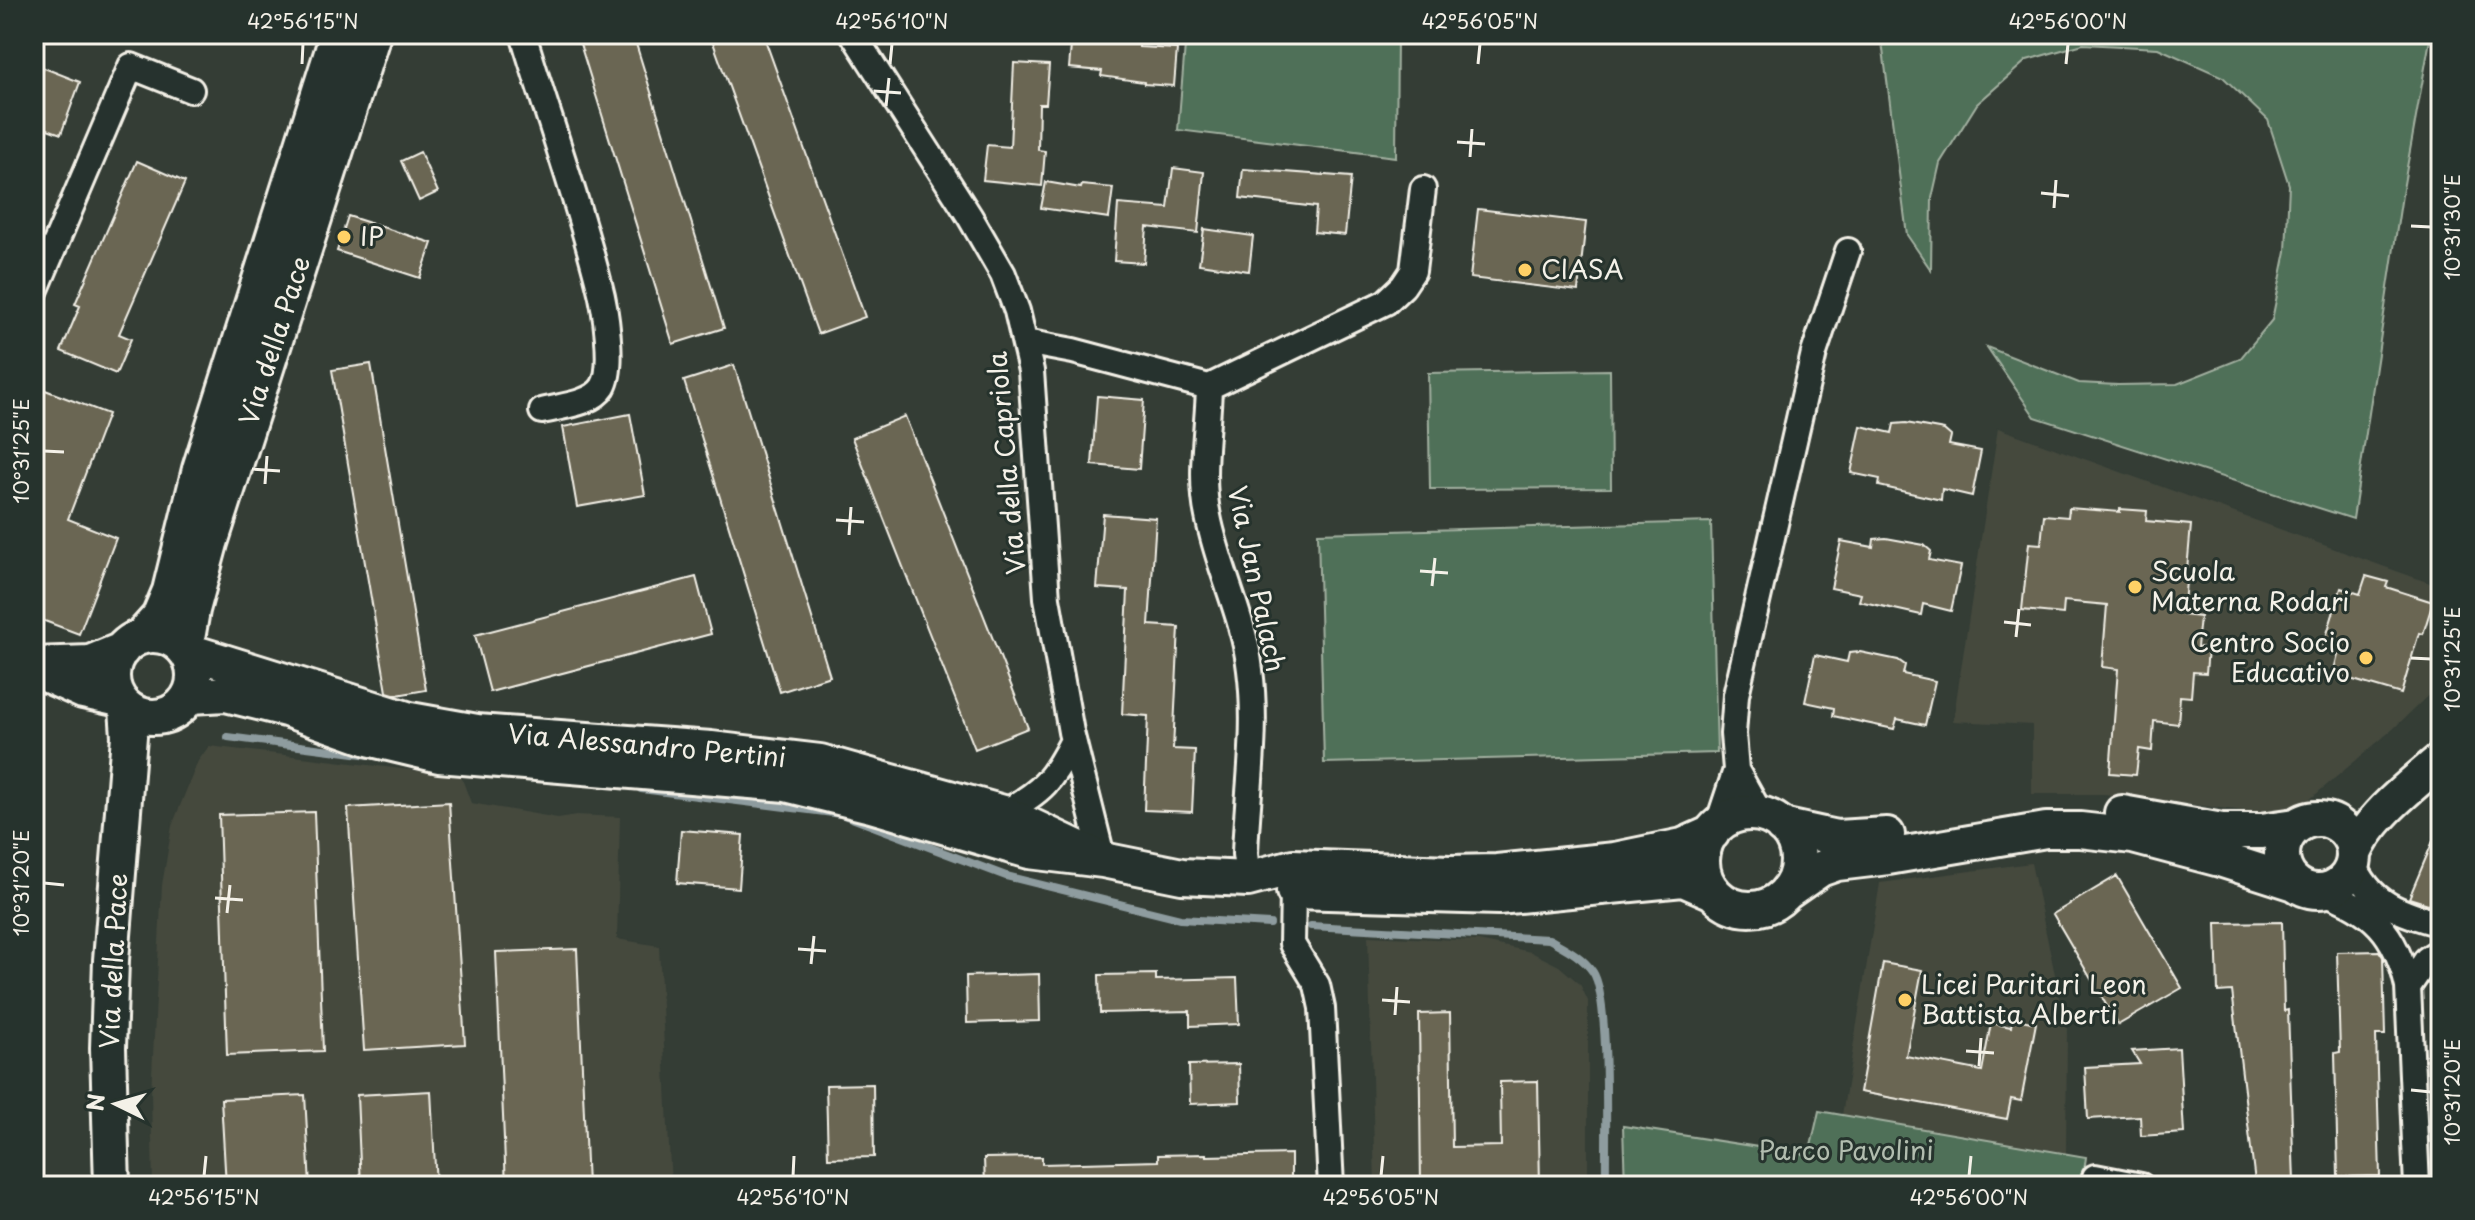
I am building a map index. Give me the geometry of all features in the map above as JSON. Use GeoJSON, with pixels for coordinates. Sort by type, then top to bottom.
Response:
{"type":"FeatureCollection","features":[{"type":"Feature","properties":{"kind":"street","name":"Via della Pace"},"geometry":{"type":"LineString","coordinates":[[132,644],[159,617],[170,591],[200,469],[338,34]]}},
{"type":"Feature","properties":{"kind":"street","name":"Via della Pace"},"geometry":{"type":"LineString","coordinates":[[185,650],[210,543],[373,34]]}},
{"type":"Feature","properties":{"kind":"street"},"geometry":{"type":"LineString","coordinates":[[523,34],[600,286],[608,356],[603,387],[593,397],[542,411]]}},
{"type":"Feature","properties":{"kind":"street","name":"Via della Capriola"},"geometry":{"type":"LineString","coordinates":[[853,34],[942,170],[1003,274],[1025,342],[1031,371],[1047,598],[1073,740],[1103,860]]}},
{"type":"Feature","properties":{"kind":"street"},"geometry":{"type":"LineString","coordinates":[[34,294],[131,66],[191,90]]}},
{"type":"Feature","properties":{"kind":"street"},"geometry":{"type":"LineString","coordinates":[[1025,342],[1073,351],[1209,387],[1386,302],[1413,271],[1423,189]]}},
{"type":"Feature","properties":{"kind":"street"},"geometry":{"type":"LineString","coordinates":[[1848,251],[1814,353],[1736,695],[1733,734],[1736,770],[1702,856],[1707,881],[1713,892],[1728,904],[1745,909],[1764,907],[1820,869],[1837,863],[2046,830],[2080,830],[2133,836],[2220,859],[2359,906],[2384,929],[2403,963],[2408,987],[2417,1186]]}},
{"type":"Feature","properties":{"kind":"street","name":"Via Jan Palach"},"geometry":{"type":"LineString","coordinates":[[1209,387],[1207,513],[1250,669],[1252,706],[1245,854],[1248,879]]}},
{"type":"Feature","properties":{"kind":"street"},"geometry":{"type":"LineString","coordinates":[[166,637],[185,650],[194,672],[181,704],[149,717],[137,714],[123,703],[83,691],[34,667],[90,663],[132,644],[166,637]]}},
{"type":"Feature","properties":{"kind":"street"},"geometry":{"type":"LineString","coordinates":[[123,703],[114,687],[112,674],[132,644]]}},
{"type":"Feature","properties":{"kind":"street","name":"Via Alessandro Pertini"},"geometry":{"type":"LineString","coordinates":[[185,650],[410,720],[477,732],[784,756],[820,762],[1003,813],[1103,860]]}},
{"type":"Feature","properties":{"kind":"street","name":"Via Alessandro Pertini"},"geometry":{"type":"LineString","coordinates":[[181,704],[226,694],[286,709],[368,738],[439,755],[786,784],[1029,851],[1103,860],[1182,876],[1248,879],[1293,891],[1498,897],[1683,879],[1713,892]]}},
{"type":"Feature","properties":{"kind":"street","name":"Via della Pace"},"geometry":{"type":"LineString","coordinates":[[112,1186],[108,1048],[111,960],[129,736],[123,703]]}},
{"type":"Feature","properties":{"kind":"street","name":"Via della Pace"},"geometry":{"type":"LineString","coordinates":[[122,833],[148,750],[181,704]]}},
{"type":"Feature","properties":{"kind":"street"},"geometry":{"type":"LineString","coordinates":[[1003,813],[1032,798],[1048,783],[1073,740]]}},
{"type":"Feature","properties":{"kind":"street"},"geometry":{"type":"LineString","coordinates":[[2441,760],[2402,793],[2358,843],[2354,858],[2349,873],[2342,882],[2308,887],[2287,875],[2281,853],[2289,833],[2309,822],[2342,828],[2349,837],[2354,858],[2362,883],[2377,898],[2406,914],[2441,924]]}},
{"type":"Feature","properties":{"kind":"street"},"geometry":{"type":"LineString","coordinates":[[1736,770],[1772,820],[1792,839],[1797,854],[1795,878],[1787,892]]}},
{"type":"Feature","properties":{"kind":"street"},"geometry":{"type":"LineString","coordinates":[[1714,830],[1737,815],[1772,820],[1821,836],[1854,838],[1910,833],[2051,811],[2138,815],[2222,831],[2261,831],[2309,822],[2402,793]]}},
{"type":"Feature","properties":{"kind":"street","name":"Via Alessandro Pertini"},"geometry":{"type":"LineString","coordinates":[[1248,879],[1293,867],[1450,873],[1615,860],[1683,846],[1714,830]]}},
{"type":"Feature","properties":{"kind":"street"},"geometry":{"type":"LineString","coordinates":[[1293,891],[1292,944],[1317,985],[1322,1008],[1331,1186]]}},
{"type":"Feature","properties":{"kind":"street"},"geometry":{"type":"LineString","coordinates":[[2408,987],[2427,959],[2441,950]]}},
{"type":"Feature","properties":{"kind":"street"},"geometry":{"type":"LineString","coordinates":[[2095,1177],[2141,1186]]}},
{"type":"Feature","properties":{"kind":"shaded area","name":"Scuola Materna Rodari"},"geometry":{"type":"Polygon","coordinates":[[[1998,428],[2441,587],[2441,683],[2393,729],[2302,806],[2289,812],[2261,813],[2104,794],[2032,794],[2032,725],[1953,721],[1998,428]]]}},
{"type":"Feature","properties":{"kind":"shaded area"},"geometry":{"type":"Polygon","coordinates":[[[209,746],[461,776],[471,803],[558,818],[576,815],[620,817],[617,939],[659,946],[671,1186],[153,1186],[151,1093],[162,885],[172,826],[198,761],[209,746]]]}},
{"type":"Feature","properties":{"kind":"shaded area"},"geometry":{"type":"Polygon","coordinates":[[[2031,863],[2067,1030],[2066,1155],[1842,1115],[1880,883],[2031,863]]]}},
{"type":"Feature","properties":{"kind":"shaded area"},"geometry":{"type":"Polygon","coordinates":[[[1368,936],[1479,941],[1531,952],[1559,966],[1580,984],[1588,1001],[1588,1186],[1375,1186],[1368,936]]]}},
{"type":"Feature","properties":{"kind":"green space"},"geometry":{"type":"Polygon","coordinates":[[[1186,34],[1397,34],[1396,157],[1178,130],[1186,34]]]}},
{"type":"Feature","properties":{"kind":"green space"},"geometry":{"type":"Polygon","coordinates":[[[1881,34],[2431,34],[2402,195],[2353,519],[2035,417],[1987,347],[2079,383],[2118,385],[2177,384],[2240,359],[2272,320],[2286,251],[2289,185],[2268,120],[2223,77],[2158,48],[2083,44],[2027,60],[1977,104],[1940,163],[1932,198],[1931,270],[1907,235],[1881,34]]]}},
{"type":"Feature","properties":{"kind":"green space"},"geometry":{"type":"Polygon","coordinates":[[[1610,370],[1611,488],[1430,489],[1428,373],[1610,370]]]}},
{"type":"Feature","properties":{"kind":"green space"},"geometry":{"type":"Polygon","coordinates":[[[1711,522],[1717,753],[1324,763],[1318,533],[1711,522]]]}},
{"type":"Feature","properties":{"kind":"green space","name":"Parco Pavolini"},"geometry":{"type":"Polygon","coordinates":[[[1819,1111],[2086,1157],[2082,1186],[1625,1186],[1623,1126],[1809,1155],[1819,1111]]]}},
{"type":"Feature","properties":{"kind":"building"},"geometry":{"type":"Polygon","coordinates":[[[577,34],[633,34],[724,328],[673,344],[577,34]]]}},
{"type":"Feature","properties":{"kind":"building"},"geometry":{"type":"Polygon","coordinates":[[[710,34],[763,34],[865,317],[818,334],[710,34]]]}},
{"type":"Feature","properties":{"kind":"building"},"geometry":{"type":"Polygon","coordinates":[[[1072,34],[1101,34],[1101,38],[1139,43],[1139,47],[1177,49],[1174,86],[1144,84],[1101,76],[1102,71],[1069,68],[1072,34]]]}},
{"type":"Feature","properties":{"kind":"building"},"geometry":{"type":"Polygon","coordinates":[[[1014,63],[1049,65],[1046,104],[1039,104],[1038,150],[1045,151],[1042,186],[983,180],[987,145],[1010,147],[1014,63]]]}},
{"type":"Feature","properties":{"kind":"building"},"geometry":{"type":"Polygon","coordinates":[[[34,64],[80,82],[61,134],[34,124],[34,64]]]}},
{"type":"Feature","properties":{"kind":"building"},"geometry":{"type":"Polygon","coordinates":[[[420,152],[438,192],[419,201],[401,161],[420,152]]]}},
{"type":"Feature","properties":{"kind":"building"},"geometry":{"type":"Polygon","coordinates":[[[137,161],[185,182],[119,334],[131,339],[116,374],[61,351],[80,306],[75,304],[137,161]]]}},
{"type":"Feature","properties":{"kind":"building"},"geometry":{"type":"Polygon","coordinates":[[[1173,168],[1204,172],[1198,233],[1147,227],[1144,263],[1114,261],[1118,204],[1168,208],[1173,168]]]}},
{"type":"Feature","properties":{"kind":"building"},"geometry":{"type":"Polygon","coordinates":[[[1243,169],[1351,177],[1345,235],[1314,232],[1316,207],[1240,198],[1243,169]]]}},
{"type":"Feature","properties":{"kind":"building"},"geometry":{"type":"Polygon","coordinates":[[[1046,182],[1081,188],[1082,185],[1113,188],[1109,218],[1041,208],[1046,182]]]}},
{"type":"Feature","properties":{"kind":"building"},"geometry":{"type":"Polygon","coordinates":[[[1478,209],[1586,222],[1578,291],[1470,278],[1478,209]]]}},
{"type":"Feature","properties":{"kind":"building"},"geometry":{"type":"Polygon","coordinates":[[[348,216],[432,243],[420,278],[337,251],[348,216]]]}},
{"type":"Feature","properties":{"kind":"building"},"geometry":{"type":"Polygon","coordinates":[[[1204,229],[1253,236],[1249,271],[1199,264],[1204,229]]]}},
{"type":"Feature","properties":{"kind":"building"},"geometry":{"type":"Polygon","coordinates":[[[371,364],[426,690],[397,695],[387,692],[332,370],[371,364]]]}},
{"type":"Feature","properties":{"kind":"building"},"geometry":{"type":"Polygon","coordinates":[[[734,365],[830,676],[780,692],[684,381],[734,365]]]}},
{"type":"Feature","properties":{"kind":"building"},"geometry":{"type":"Polygon","coordinates":[[[40,388],[108,414],[68,519],[116,538],[79,634],[34,617],[34,404],[40,388]]]}},
{"type":"Feature","properties":{"kind":"building"},"geometry":{"type":"Polygon","coordinates":[[[1097,396],[1144,400],[1139,469],[1092,465],[1097,396]]]}},
{"type":"Feature","properties":{"kind":"building"},"geometry":{"type":"Polygon","coordinates":[[[630,414],[645,495],[577,507],[563,427],[630,414]]]}},
{"type":"Feature","properties":{"kind":"building"},"geometry":{"type":"Polygon","coordinates":[[[905,416],[1028,728],[975,749],[852,438],[905,416]]]}},
{"type":"Feature","properties":{"kind":"building"},"geometry":{"type":"Polygon","coordinates":[[[1906,423],[1944,430],[1951,436],[1949,445],[1981,451],[1972,496],[1942,489],[1941,500],[1879,486],[1880,479],[1851,473],[1861,426],[1892,433],[1894,424],[1906,423]]]}},
{"type":"Feature","properties":{"kind":"building"},"geometry":{"type":"Polygon","coordinates":[[[2069,508],[2147,511],[2146,521],[2191,525],[2183,615],[2200,617],[2197,647],[2208,648],[2206,673],[2193,672],[2191,697],[2180,696],[2178,724],[2154,721],[2152,751],[2139,749],[2136,775],[2110,773],[2118,669],[2102,667],[2107,605],[2064,601],[2063,614],[2022,610],[2029,543],[2041,544],[2044,515],[2068,517],[2069,508]]]}},
{"type":"Feature","properties":{"kind":"building"},"geometry":{"type":"Polygon","coordinates":[[[1103,514],[1156,518],[1149,625],[1179,627],[1173,749],[1195,750],[1192,812],[1144,810],[1148,716],[1122,714],[1128,590],[1097,588],[1103,514]]]}},
{"type":"Feature","properties":{"kind":"building"},"geometry":{"type":"Polygon","coordinates":[[[1886,538],[1924,545],[1931,551],[1929,560],[1961,566],[1951,611],[1923,604],[1921,615],[1859,601],[1861,594],[1831,588],[1841,541],[1873,547],[1874,539],[1886,538]]]}},
{"type":"Feature","properties":{"kind":"building"},"geometry":{"type":"Polygon","coordinates":[[[2366,576],[2388,582],[2386,587],[2433,602],[2423,634],[2419,633],[2401,694],[2333,674],[2338,654],[2322,650],[2341,588],[2360,594],[2366,576]]]}},
{"type":"Feature","properties":{"kind":"building"},"geometry":{"type":"Polygon","coordinates":[[[696,577],[711,634],[490,692],[475,635],[696,577]]]}},
{"type":"Feature","properties":{"kind":"building"},"geometry":{"type":"Polygon","coordinates":[[[1860,652],[1898,660],[1905,665],[1903,674],[1935,681],[1925,725],[1897,719],[1894,729],[1833,716],[1834,708],[1805,702],[1815,655],[1847,662],[1849,653],[1860,652]]]}},
{"type":"Feature","properties":{"kind":"building"},"geometry":{"type":"Polygon","coordinates":[[[449,802],[465,1044],[364,1050],[348,808],[449,802]]]}},
{"type":"Feature","properties":{"kind":"building"},"geometry":{"type":"Polygon","coordinates":[[[314,812],[323,1051],[227,1055],[219,815],[314,812]]]}},
{"type":"Feature","properties":{"kind":"building"},"geometry":{"type":"Polygon","coordinates":[[[2441,822],[2441,908],[2409,898],[2441,822]]]}},
{"type":"Feature","properties":{"kind":"building"},"geometry":{"type":"Polygon","coordinates":[[[681,830],[743,835],[739,888],[677,883],[681,830]]]}},
{"type":"Feature","properties":{"kind":"building"},"geometry":{"type":"Polygon","coordinates":[[[2117,876],[2182,988],[2118,1025],[2053,914],[2117,876]]]}},
{"type":"Feature","properties":{"kind":"building"},"geometry":{"type":"Polygon","coordinates":[[[2282,922],[2294,1182],[2255,1182],[2232,991],[2218,992],[2216,923],[2282,922]]]}},
{"type":"Feature","properties":{"kind":"building"},"geometry":{"type":"Polygon","coordinates":[[[577,949],[587,1186],[506,1186],[496,952],[577,949]]]}},
{"type":"Feature","properties":{"kind":"building"},"geometry":{"type":"Polygon","coordinates":[[[2379,951],[2383,957],[2385,1035],[2376,1035],[2380,1176],[2338,1177],[2335,1053],[2340,1052],[2337,952],[2379,951]]]}},
{"type":"Feature","properties":{"kind":"building"},"geometry":{"type":"Polygon","coordinates":[[[1883,963],[1922,970],[1906,1056],[1982,1071],[1991,1023],[2011,1027],[2012,1018],[2036,1023],[2021,1101],[2011,1099],[2007,1119],[1860,1092],[1883,963]]]}},
{"type":"Feature","properties":{"kind":"building"},"geometry":{"type":"Polygon","coordinates":[[[1039,974],[1040,1021],[967,1023],[966,976],[1039,974]]]}},
{"type":"Feature","properties":{"kind":"building"},"geometry":{"type":"Polygon","coordinates":[[[1156,974],[1156,980],[1237,978],[1239,1024],[1190,1026],[1190,1011],[1100,1013],[1099,975],[1156,974]]]}},
{"type":"Feature","properties":{"kind":"building"},"geometry":{"type":"Polygon","coordinates":[[[1450,1013],[1452,1147],[1501,1146],[1500,1082],[1538,1081],[1540,1186],[1421,1186],[1419,1014],[1450,1013]]]}},
{"type":"Feature","properties":{"kind":"building"},"geometry":{"type":"Polygon","coordinates":[[[2179,1048],[2184,1133],[2141,1136],[2140,1116],[2088,1119],[2085,1067],[2140,1064],[2132,1051],[2179,1048]]]}},
{"type":"Feature","properties":{"kind":"building"},"geometry":{"type":"Polygon","coordinates":[[[1239,1064],[1240,1102],[1190,1104],[1189,1065],[1239,1064]]]}},
{"type":"Feature","properties":{"kind":"building"},"geometry":{"type":"Polygon","coordinates":[[[873,1084],[874,1157],[828,1158],[826,1085],[873,1084]]]}},
{"type":"Feature","properties":{"kind":"building"},"geometry":{"type":"Polygon","coordinates":[[[431,1091],[436,1186],[361,1186],[357,1095],[431,1091]]]}},
{"type":"Feature","properties":{"kind":"building"},"geometry":{"type":"Polygon","coordinates":[[[305,1095],[310,1186],[226,1186],[221,1099],[305,1095]]]}},
{"type":"Feature","properties":{"kind":"building"},"geometry":{"type":"Polygon","coordinates":[[[1291,1154],[1291,1186],[985,1186],[984,1158],[1042,1157],[1042,1164],[1158,1161],[1158,1155],[1291,1154]]]}},
{"type":"Feature","properties":{"kind":"waterway"},"geometry":{"type":"LineString","coordinates":[[228,737],[370,755]]}},
{"type":"Feature","properties":{"kind":"waterway"},"geometry":{"type":"LineString","coordinates":[[641,789],[841,814],[1006,876],[1180,919],[1270,924]]}},
{"type":"Feature","properties":{"kind":"waterway"},"geometry":{"type":"LineString","coordinates":[[1311,926],[1549,939],[1584,961],[1599,987],[1605,1041],[1606,1186]]}},
{"type":"Feature","properties":{"kind":"place","name":"IP"},"geometry":{"type":"Point","coordinates":[344,237]}},
{"type":"Feature","properties":{"kind":"place","name":"CIASA"},"geometry":{"type":"Point","coordinates":[1525,270]}},
{"type":"Feature","properties":{"kind":"place","name":"Scuola Materna Rodari"},"geometry":{"type":"Point","coordinates":[2135,587]}},
{"type":"Feature","properties":{"kind":"place","name":"Centro Socio Educativo"},"geometry":{"type":"Point","coordinates":[2366,658]}},
{"type":"Feature","properties":{"kind":"place","name":"Licei Paritari Leon Battista Alberti"},"geometry":{"type":"Point","coordinates":[1905,1000]}}]}
